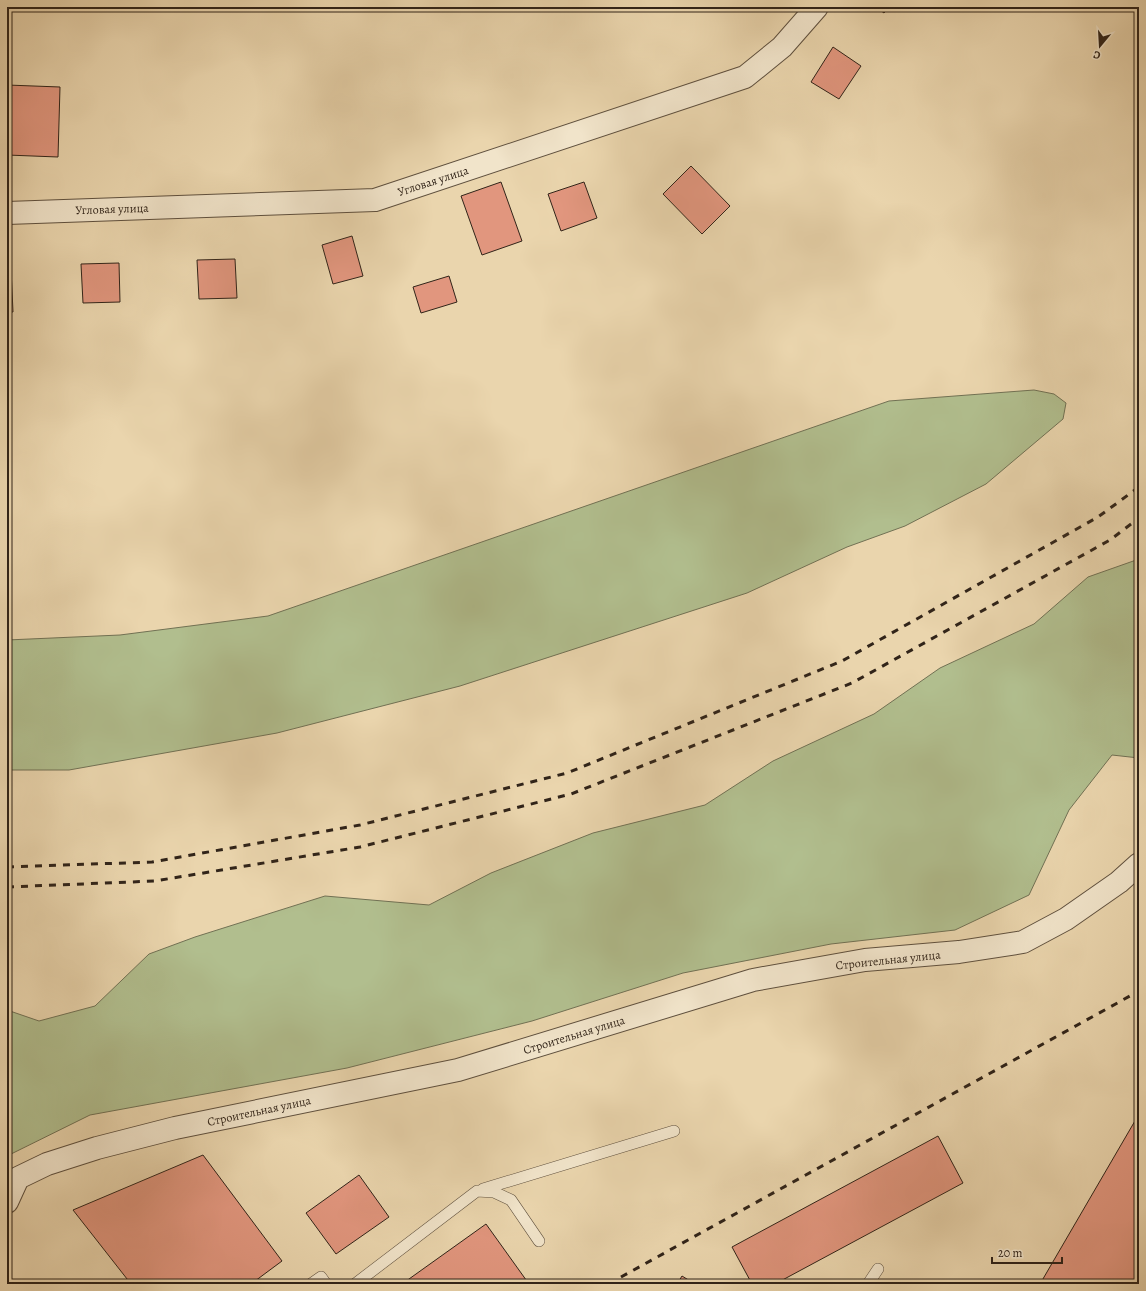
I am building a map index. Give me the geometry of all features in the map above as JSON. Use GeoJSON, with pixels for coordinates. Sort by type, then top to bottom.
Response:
{"type":"FeatureCollection","features":[{"type":"Feature","properties":{"kind":"street","name":"Угловая улица"},"geometry":{"type":"LineString","coordinates":[[7,213],[376,200],[745,77],[782,47],[817,7]]}},
{"type":"Feature","properties":{"kind":"street","name":"Строительная улица"},"geometry":{"type":"LineString","coordinates":[[7,1202],[12,1178],[47,1164],[97,1148],[175,1128],[458,1070],[753,980],[865,960],[959,952],[1023,942],[1066,919],[1120,882],[1139,864]]}},
{"type":"Feature","properties":{"kind":"lane"},"geometry":{"type":"LineString","coordinates":[[355,1284],[477,1191],[674,1131]]}},
{"type":"Feature","properties":{"kind":"lane"},"geometry":{"type":"LineString","coordinates":[[477,1191],[494,1192],[511,1200],[539,1241]]}},
{"type":"Feature","properties":{"kind":"lane"},"geometry":{"type":"LineString","coordinates":[[868,1284],[878,1269]]}},
{"type":"Feature","properties":{"kind":"lane"},"geometry":{"type":"LineString","coordinates":[[311,1284],[321,1276],[326,1284]]}},
{"type":"Feature","properties":{"kind":"green space"},"geometry":{"type":"Polygon","coordinates":[[[1034,390],[1054,394],[1066,403],[1063,419],[986,484],[905,526],[847,547],[747,593],[460,686],[277,733],[69,770],[7,770],[7,640],[120,635],[268,616],[889,401],[1034,390]]]}},
{"type":"Feature","properties":{"kind":"green space"},"geometry":{"type":"Polygon","coordinates":[[[1139,559],[1139,758],[1112,755],[1069,810],[1029,895],[955,930],[831,944],[683,973],[532,1021],[347,1068],[90,1115],[7,1156],[7,1010],[39,1021],[95,1006],[149,954],[195,937],[325,896],[429,905],[491,873],[593,833],[705,805],[773,761],[874,714],[940,668],[1034,624],[1088,577],[1139,559]]]}},
{"type":"Feature","properties":{"kind":"building"},"geometry":{"type":"Polygon","coordinates":[[[876,7],[889,7],[884,13],[876,7]]]}},
{"type":"Feature","properties":{"kind":"building"},"geometry":{"type":"Polygon","coordinates":[[[833,47],[861,66],[839,99],[811,82],[833,47]]]}},
{"type":"Feature","properties":{"kind":"building"},"geometry":{"type":"Polygon","coordinates":[[[7,85],[60,87],[58,157],[7,155],[7,85]]]}},
{"type":"Feature","properties":{"kind":"building"},"geometry":{"type":"Polygon","coordinates":[[[691,166],[730,206],[702,234],[663,194],[691,166]]]}},
{"type":"Feature","properties":{"kind":"building"},"geometry":{"type":"Polygon","coordinates":[[[501,182],[522,241],[482,255],[461,196],[501,182]]]}},
{"type":"Feature","properties":{"kind":"building"},"geometry":{"type":"Polygon","coordinates":[[[584,182],[597,218],[561,231],[548,194],[584,182]]]}},
{"type":"Feature","properties":{"kind":"building"},"geometry":{"type":"Polygon","coordinates":[[[352,236],[363,276],[333,284],[322,245],[352,236]]]}},
{"type":"Feature","properties":{"kind":"building"},"geometry":{"type":"Polygon","coordinates":[[[235,259],[237,298],[199,299],[197,260],[235,259]]]}},
{"type":"Feature","properties":{"kind":"building"},"geometry":{"type":"Polygon","coordinates":[[[119,263],[120,302],[83,303],[81,264],[119,263]]]}},
{"type":"Feature","properties":{"kind":"building"},"geometry":{"type":"Polygon","coordinates":[[[7,269],[11,269],[13,312],[7,312],[7,269]]]}},
{"type":"Feature","properties":{"kind":"building"},"geometry":{"type":"Polygon","coordinates":[[[449,276],[457,302],[421,313],[413,287],[449,276]]]}},
{"type":"Feature","properties":{"kind":"building"},"geometry":{"type":"Polygon","coordinates":[[[1139,1114],[1139,1284],[1040,1284],[1139,1114]]]}},
{"type":"Feature","properties":{"kind":"building"},"geometry":{"type":"Polygon","coordinates":[[[938,1136],[963,1183],[775,1284],[752,1284],[732,1247],[938,1136]]]}},
{"type":"Feature","properties":{"kind":"building"},"geometry":{"type":"Polygon","coordinates":[[[203,1155],[282,1261],[251,1284],[131,1284],[73,1210],[203,1155]]]}},
{"type":"Feature","properties":{"kind":"building"},"geometry":{"type":"Polygon","coordinates":[[[359,1175],[389,1217],[336,1254],[306,1213],[359,1175]]]}},
{"type":"Feature","properties":{"kind":"building"},"geometry":{"type":"Polygon","coordinates":[[[486,1224],[529,1284],[402,1284],[486,1224]]]}},
{"type":"Feature","properties":{"kind":"building"},"geometry":{"type":"Polygon","coordinates":[[[682,1276],[695,1284],[677,1284],[682,1276]]]}},
{"type":"Feature","properties":{"kind":"railway"},"geometry":{"type":"LineString","coordinates":[[7,867],[152,862],[360,825],[567,773],[842,661],[1098,517],[1139,487]]}},
{"type":"Feature","properties":{"kind":"railway"},"geometry":{"type":"LineString","coordinates":[[7,887],[155,881],[360,847],[571,794],[852,683],[1110,540],[1139,518]]}},
{"type":"Feature","properties":{"kind":"railway"},"geometry":{"type":"LineString","coordinates":[[621,1277],[1139,991]]}}]}
